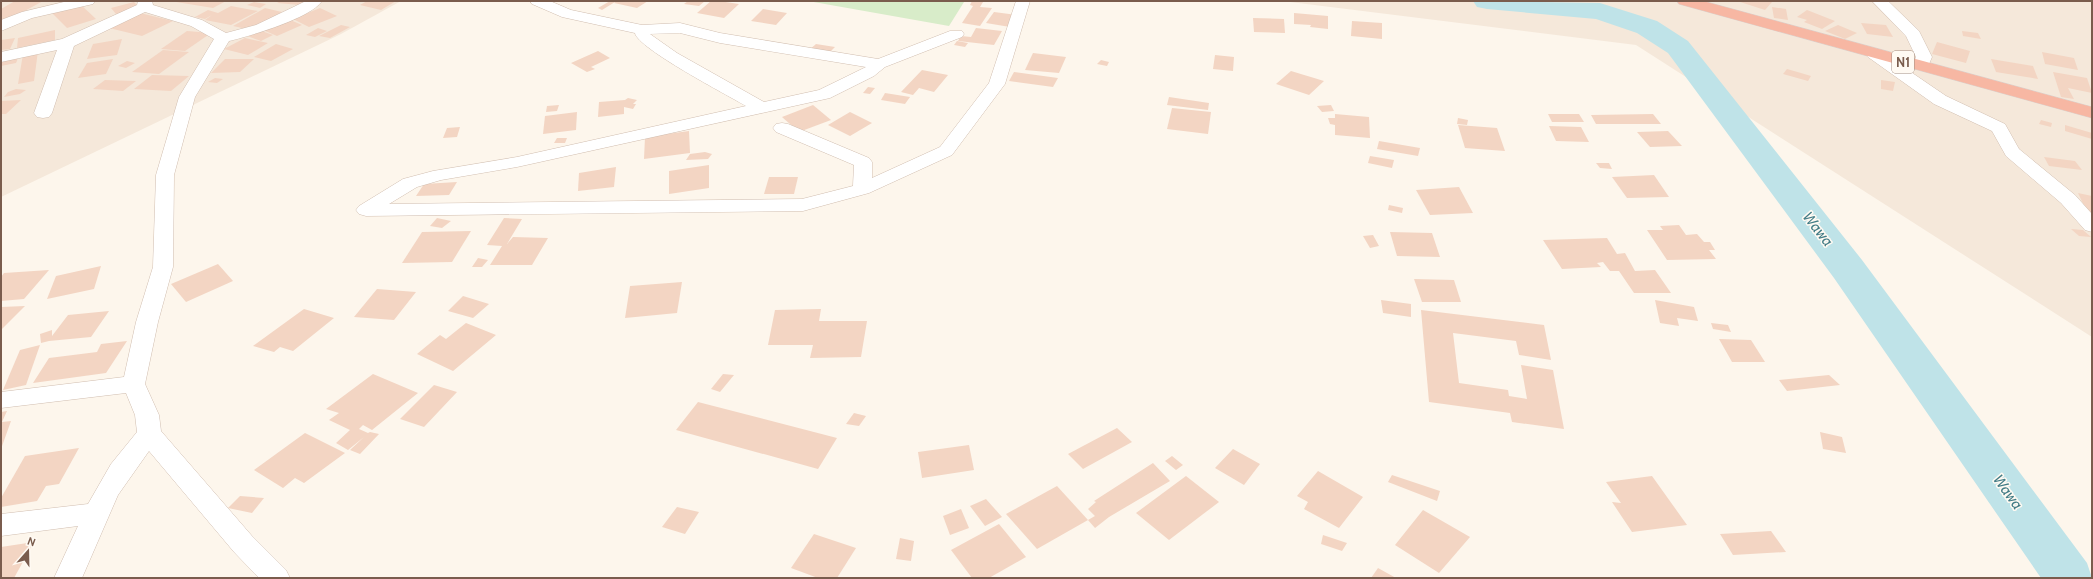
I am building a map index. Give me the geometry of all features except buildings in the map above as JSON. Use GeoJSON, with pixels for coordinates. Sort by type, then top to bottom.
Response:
{"type":"FeatureCollection","features":[{"type":"Feature","properties":{"kind":"highway","name":"N1"},"geometry":{"type":"LineString","coordinates":[[1687,2],[2092,113]]}},
{"type":"Feature","properties":{"kind":"street"},"geometry":{"type":"LineString","coordinates":[[1,26],[59,1]]}},
{"type":"Feature","properties":{"kind":"street"},"geometry":{"type":"LineString","coordinates":[[27,15],[88,1]]}},
{"type":"Feature","properties":{"kind":"street"},"geometry":{"type":"LineString","coordinates":[[276,578],[243,544],[149,434],[147,415],[134,384],[147,322],[164,267],[165,175],[187,97],[223,38],[261,28],[310,6],[315,1]]}},
{"type":"Feature","properties":{"kind":"street"},"geometry":{"type":"LineString","coordinates":[[537,1],[566,14],[642,30],[680,28],[720,38],[879,64]]}},
{"type":"Feature","properties":{"kind":"street"},"geometry":{"type":"LineString","coordinates":[[956,34],[879,64],[868,73],[824,94],[517,162],[440,175],[410,183],[366,210],[803,205],[862,189],[946,151],[997,84],[1022,1]]}},
{"type":"Feature","properties":{"kind":"street"},"geometry":{"type":"LineString","coordinates":[[1879,1],[1913,34],[1924,57],[1921,66]]}},
{"type":"Feature","properties":{"kind":"street"},"geometry":{"type":"LineString","coordinates":[[1,57],[67,42],[145,4],[162,14],[213,29],[223,38]]}},
{"type":"Feature","properties":{"kind":"street"},"geometry":{"type":"LineString","coordinates":[[642,30],[643,36],[671,56],[760,107]]}},
{"type":"Feature","properties":{"kind":"street"},"geometry":{"type":"LineString","coordinates":[[43,113],[67,42]]}},
{"type":"Feature","properties":{"kind":"street"},"geometry":{"type":"LineString","coordinates":[[1874,54],[1940,100],[1999,128],[2012,152],[2068,199],[2092,226]]}},
{"type":"Feature","properties":{"kind":"street"},"geometry":{"type":"LineString","coordinates":[[782,128],[863,162],[862,189]]}},
{"type":"Feature","properties":{"kind":"street"},"geometry":{"type":"LineString","coordinates":[[1,400],[134,384]]}},
{"type":"Feature","properties":{"kind":"street"},"geometry":{"type":"LineString","coordinates":[[68,578],[106,491],[126,460],[149,434]]}},
{"type":"Feature","properties":{"kind":"street"},"geometry":{"type":"LineString","coordinates":[[1,525],[97,512]]}},
{"type":"Feature","properties":{"kind":"shaded area"},"geometry":{"type":"Polygon","coordinates":[[[1,1],[401,1],[341,34],[1,197],[1,1]]]}},
{"type":"Feature","properties":{"kind":"shaded area"},"geometry":{"type":"Polygon","coordinates":[[[1282,1],[2092,1],[2092,337],[1636,45],[1282,1]]]}},
{"type":"Feature","properties":{"kind":"green space"},"geometry":{"type":"Polygon","coordinates":[[[808,1],[963,1],[964,2],[949,26],[808,1]]]}},
{"type":"Feature","properties":{"kind":"waterway","name":"Wawa"},"geometry":{"type":"LineString","coordinates":[[1487,1],[1600,11],[1647,27],[1678,47],[1848,269],[2069,578]]}}]}
